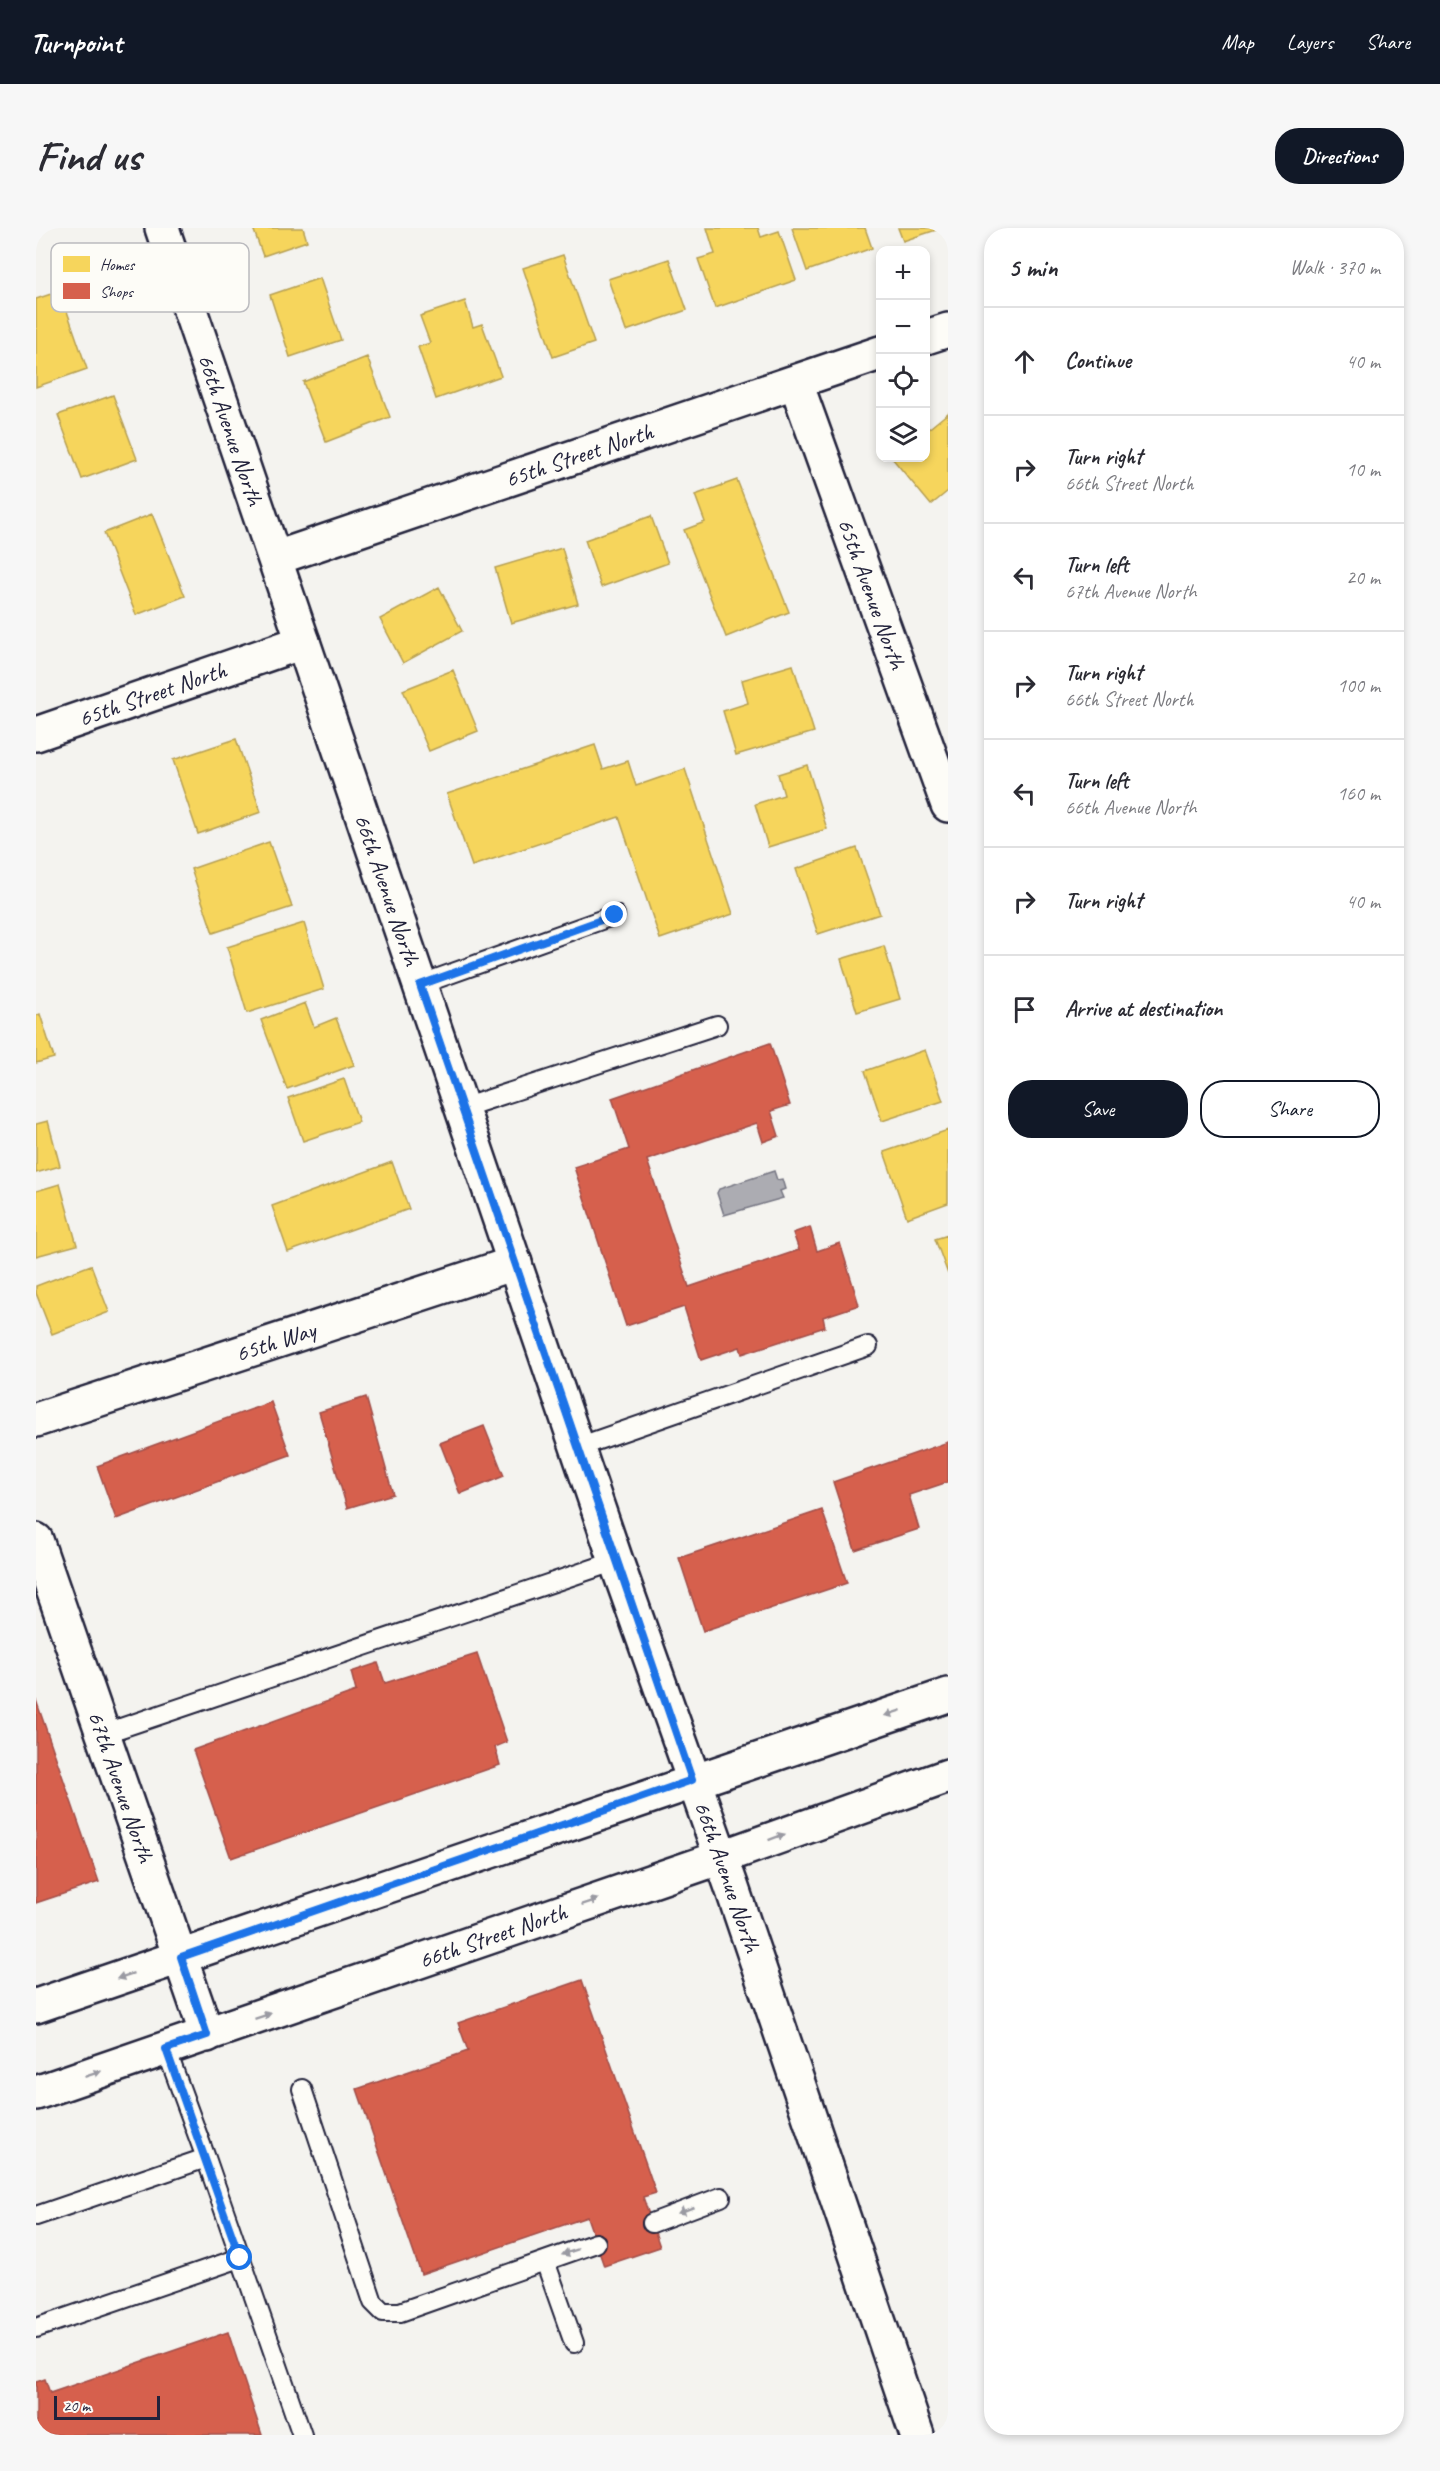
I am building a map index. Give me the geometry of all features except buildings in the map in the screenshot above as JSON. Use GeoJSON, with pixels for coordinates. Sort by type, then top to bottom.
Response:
{"type":"FeatureCollection","features":[{"type":"Feature","properties":{"kind":"street","name":"66th Avenue North"},"geometry":{"type":"LineString","coordinates":[[162,228],[167,243]]}},
{"type":"Feature","properties":{"kind":"street","name":"66th Avenue North"},"geometry":{"type":"LineString","coordinates":[[191,312],[616,1561],[692,1780],[722,1857],[917,2435]]}},
{"type":"Feature","properties":{"kind":"street"},"geometry":{"type":"LineString","coordinates":[[930,337],[948,330]]}},
{"type":"Feature","properties":{"kind":"street","name":"65th Street North"},"geometry":{"type":"LineString","coordinates":[[276,558],[877,354]]}},
{"type":"Feature","properties":{"kind":"street","name":"65th Avenue North"},"geometry":{"type":"LineString","coordinates":[[796,383],[948,805]]}},
{"type":"Feature","properties":{"kind":"street","name":"65th Street North"},"geometry":{"type":"LineString","coordinates":[[36,734],[303,642]]}},
{"type":"Feature","properties":{"kind":"street","name":"65th Way"},"geometry":{"type":"LineString","coordinates":[[36,1420],[514,1263]]}},
{"type":"Feature","properties":{"kind":"street","name":"67th Avenue North"},"geometry":{"type":"LineString","coordinates":[[36,1540],[207,2035]]}},
{"type":"Feature","properties":{"kind":"street"},"geometry":{"type":"LineString","coordinates":[[36,2006],[692,1780],[948,1695]]}},
{"type":"Feature","properties":{"kind":"street","name":"66th Street North"},"geometry":{"type":"LineString","coordinates":[[36,2093],[722,1857],[948,1776]]}},
{"type":"Feature","properties":{"kind":"lane"},"geometry":{"type":"LineString","coordinates":[[420,985],[615,915]]}},
{"type":"Feature","properties":{"kind":"lane"},"geometry":{"type":"LineString","coordinates":[[462,1108],[717,1025]]}},
{"type":"Feature","properties":{"kind":"lane"},"geometry":{"type":"LineString","coordinates":[[578,1447],[868,1346]]}},
{"type":"Feature","properties":{"kind":"lane"},"geometry":{"type":"LineString","coordinates":[[103,1734],[616,1561]]}},
{"type":"Feature","properties":{"kind":"lane"},"geometry":{"type":"LineString","coordinates":[[166,2049],[302,2435]]}},
{"type":"Feature","properties":{"kind":"lane"},"geometry":{"type":"LineString","coordinates":[[302,2089],[373,2302],[383,2312],[400,2312],[596,2243]]}},
{"type":"Feature","properties":{"kind":"lane"},"geometry":{"type":"LineString","coordinates":[[36,2216],[206,2158]]}},
{"type":"Feature","properties":{"kind":"lane"},"geometry":{"type":"LineString","coordinates":[[652,2223],[721,2197]]}},
{"type":"Feature","properties":{"kind":"lane"},"geometry":{"type":"LineString","coordinates":[[36,2328],[240,2258]]}},
{"type":"Feature","properties":{"kind":"lane"},"geometry":{"type":"LineString","coordinates":[[545,2261],[574,2343]]}},
{"type":"Feature","properties":{"kind":"shaded area"},"geometry":{"type":"Polygon","coordinates":[[[774,1171],[777,1180],[782,1179],[785,1189],[780,1191],[783,1198],[724,1215],[717,1193],[719,1189],[774,1171]]]}},
{"type":"Feature","properties":{"kind":"route"},"geometry":{"type":"LineString","coordinates":[[240,2258],[166,2049],[207,2035],[181,1957],[692,1780],[420,985],[615,915]]}}]}
